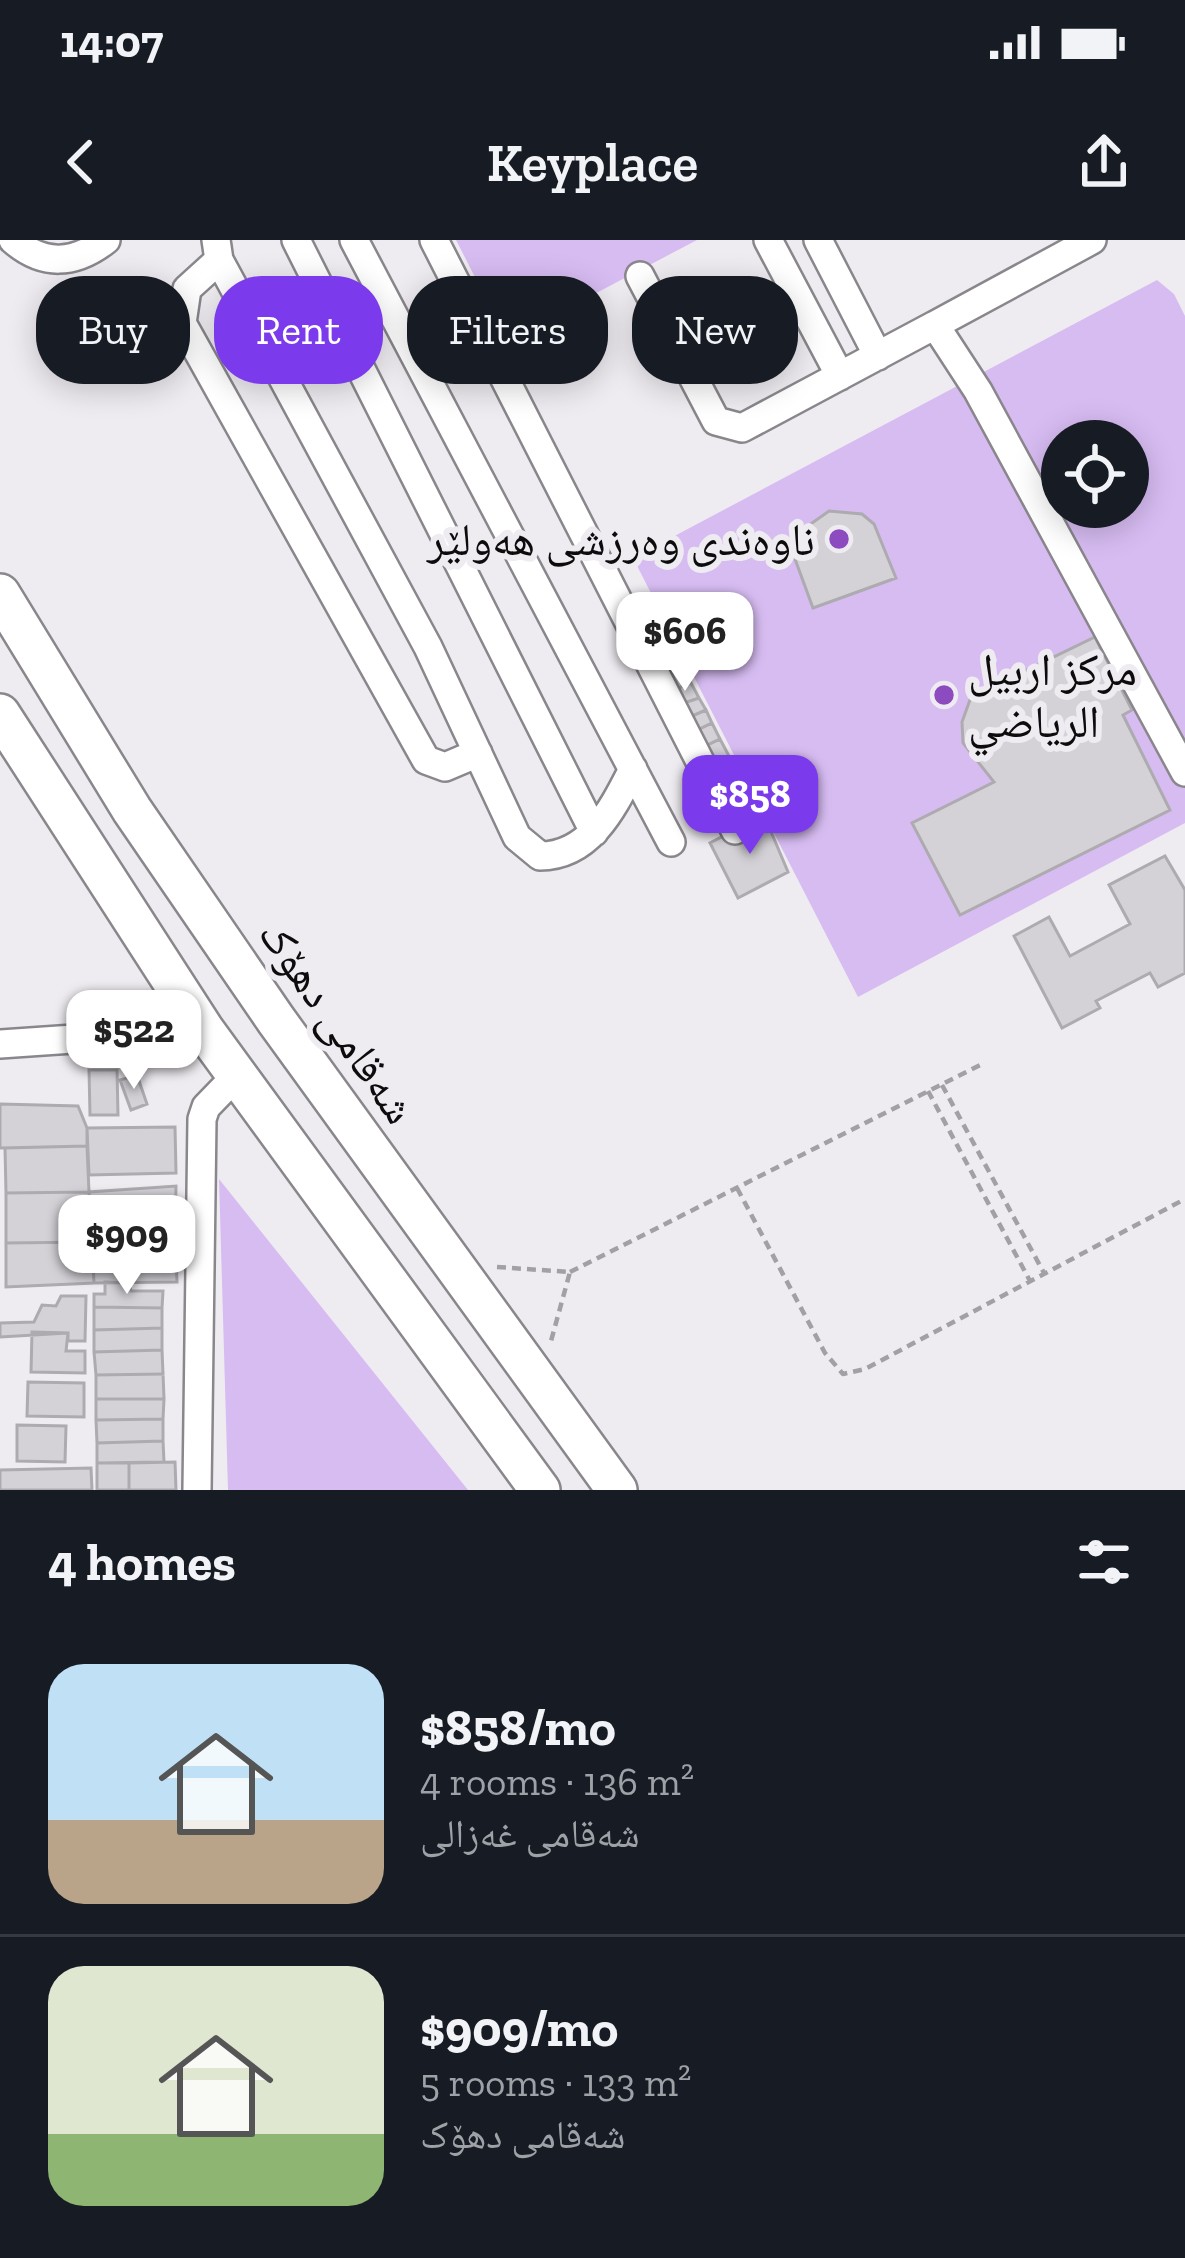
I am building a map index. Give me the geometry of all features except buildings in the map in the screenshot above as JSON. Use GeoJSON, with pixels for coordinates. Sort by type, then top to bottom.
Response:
{"type":"FeatureCollection","features":[{"type":"Feature","properties":{"kind":"highway","name":"شەقامی دهۆک"},"geometry":{"type":"LineString","coordinates":[[0,594],[132,810],[350,1122],[617,1490]]}},
{"type":"Feature","properties":{"kind":"highway"},"geometry":{"type":"LineString","coordinates":[[0,714],[204,1030],[540,1490]]}},
{"type":"Feature","properties":{"kind":"highway"},"geometry":{"type":"LineString","coordinates":[[301,1158],[350,1122]]}},
{"type":"Feature","properties":{"kind":"street"},"geometry":{"type":"LineString","coordinates":[[13,240],[33,256],[53,262],[81,256],[106,240]]}},
{"type":"Feature","properties":{"kind":"street"},"geometry":{"type":"LineString","coordinates":[[296,240],[594,832]]}},
{"type":"Feature","properties":{"kind":"street"},"geometry":{"type":"LineString","coordinates":[[355,240],[670,842]]}},
{"type":"Feature","properties":{"kind":"street"},"geometry":{"type":"LineString","coordinates":[[413,240],[705,804],[718,796]]}},
{"type":"Feature","properties":{"kind":"street"},"geometry":{"type":"LineString","coordinates":[[434,240],[735,830]]}},
{"type":"Feature","properties":{"kind":"street"},"geometry":{"type":"LineString","coordinates":[[768,240],[840,376]]}},
{"type":"Feature","properties":{"kind":"street"},"geometry":{"type":"LineString","coordinates":[[818,240],[878,356]]}},
{"type":"Feature","properties":{"kind":"street"},"geometry":{"type":"LineString","coordinates":[[697,384],[716,421],[727,428],[742,428],[1092,240]]}},
{"type":"Feature","properties":{"kind":"street"},"geometry":{"type":"LineString","coordinates":[[478,753],[445,767],[426,760],[182,323],[187,289],[217,250],[428,647],[518,837],[540,856],[557,856],[594,832],[633,769]]}},
{"type":"Feature","properties":{"kind":"street"},"geometry":{"type":"LineString","coordinates":[[935,325],[978,391],[1185,772]]}},
{"type":"Feature","properties":{"kind":"street"},"geometry":{"type":"LineString","coordinates":[[0,1044],[204,1030]]}},
{"type":"Feature","properties":{"kind":"street"},"geometry":{"type":"LineString","coordinates":[[197,1490],[202,1119],[206,1107],[237,1075]]}},
{"type":"Feature","properties":{"kind":"path"},"geometry":{"type":"LineString","coordinates":[[452,1262],[570,1272],[984,1063]]}},
{"type":"Feature","properties":{"kind":"path"},"geometry":{"type":"LineString","coordinates":[[942,1084],[1044,1273]]}},
{"type":"Feature","properties":{"kind":"path"},"geometry":{"type":"LineString","coordinates":[[928,1091],[1030,1281]]}},
{"type":"Feature","properties":{"kind":"path"},"geometry":{"type":"LineString","coordinates":[[737,1188],[825,1353],[843,1374],[865,1369],[1185,1199]]}},
{"type":"Feature","properties":{"kind":"path"},"geometry":{"type":"LineString","coordinates":[[543,1388],[570,1272]]}},
{"type":"Feature","properties":{"kind":"shaded area"},"geometry":{"type":"Polygon","coordinates":[[[456,240],[697,240],[608,287],[608,276],[474,276],[456,240]]]}},
{"type":"Feature","properties":{"kind":"shaded area","name":"مركز اربيل الرياضي"},"geometry":{"type":"Polygon","coordinates":[[[1157,280],[1174,294],[1185,316],[1185,823],[858,997],[633,558],[1157,280]]]}},
{"type":"Feature","properties":{"kind":"shaded area"},"geometry":{"type":"Polygon","coordinates":[[[219,1179],[468,1490],[228,1490],[219,1179]]]}},
{"type":"Feature","properties":{"kind":"place","name":"ناوەندی وەرزشی هەولێر"},"geometry":{"type":"Point","coordinates":[839,539]}},
{"type":"Feature","properties":{"kind":"place","name":"مركز اربيل الرياضي"},"geometry":{"type":"Point","coordinates":[944,695]}}]}
